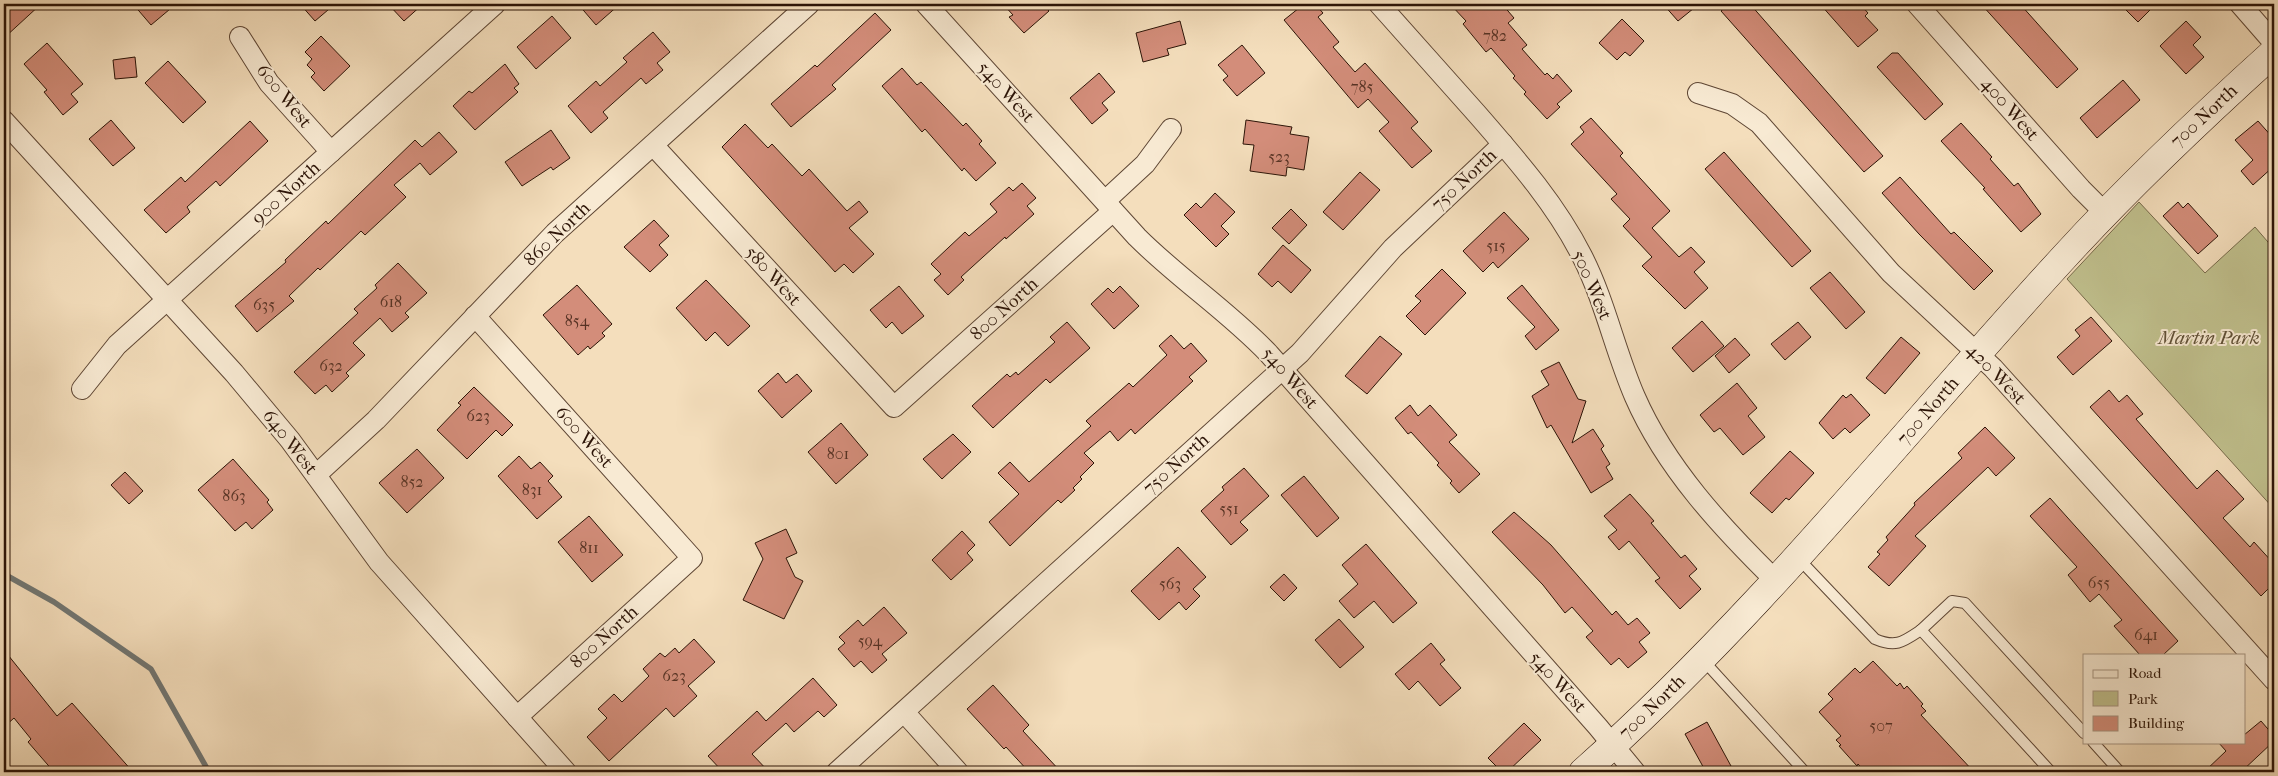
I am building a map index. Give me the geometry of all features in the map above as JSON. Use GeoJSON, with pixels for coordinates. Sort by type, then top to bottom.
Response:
{"type":"FeatureCollection","features":[{"type":"Feature","properties":{"kind":"street","name":"900 North"},"geometry":{"type":"LineString","coordinates":[[82,389],[117,345],[494,4]]}},
{"type":"Feature","properties":{"kind":"street","name":"860 North"},"geometry":{"type":"LineString","coordinates":[[316,475],[376,420],[555,233],[809,4]]}},
{"type":"Feature","properties":{"kind":"street","name":"540 West"},"geometry":{"type":"LineString","coordinates":[[926,4],[1160,261],[1235,319],[1282,368],[1635,772]]}},
{"type":"Feature","properties":{"kind":"street","name":"500 West"},"geometry":{"type":"LineString","coordinates":[[1379,4],[1503,144],[1550,202],[1582,256],[1597,289],[1627,376],[1660,444],[1695,493],[1746,552],[1777,582]]}},
{"type":"Feature","properties":{"kind":"street","name":"400 West"},"geometry":{"type":"LineString","coordinates":[[1917,4],[2080,189],[2105,213]]}},
{"type":"Feature","properties":{"kind":"street"},"geometry":{"type":"LineString","coordinates":[[2240,4],[2274,43]]}},
{"type":"Feature","properties":{"kind":"street","name":"600 West"},"geometry":{"type":"LineString","coordinates":[[240,37],[269,83],[331,152]]}},
{"type":"Feature","properties":{"kind":"street","name":"700 North"},"geometry":{"type":"LineString","coordinates":[[1583,772],[1702,659],[1777,582],[2105,213],[2185,132],[2274,52]]}},
{"type":"Feature","properties":{"kind":"street","name":"420 West"},"geometry":{"type":"LineString","coordinates":[[1698,93],[1732,104],[1759,123],[1891,273],[1978,354],[2274,680]]}},
{"type":"Feature","properties":{"kind":"street","name":"640 West"},"geometry":{"type":"LineString","coordinates":[[4,121],[279,426],[379,562],[566,772]]}},
{"type":"Feature","properties":{"kind":"street","name":"800 North"},"geometry":{"type":"LineString","coordinates":[[894,407],[1109,206],[1145,164],[1171,129]]}},
{"type":"Feature","properties":{"kind":"street","name":"750 North"},"geometry":{"type":"LineString","coordinates":[[837,772],[1300,353],[1393,248],[1503,144]]}},
{"type":"Feature","properties":{"kind":"street","name":"580 West"},"geometry":{"type":"LineString","coordinates":[[653,145],[894,407]]}},
{"type":"Feature","properties":{"kind":"street","name":"600 West"},"geometry":{"type":"LineString","coordinates":[[475,316],[692,558]]}},
{"type":"Feature","properties":{"kind":"street","name":"800 North"},"geometry":{"type":"LineString","coordinates":[[517,717],[692,558]]}},
{"type":"Feature","properties":{"kind":"street"},"geometry":{"type":"LineString","coordinates":[[904,712],[958,772]]}},
{"type":"Feature","properties":{"kind":"lane"},"geometry":{"type":"LineString","coordinates":[[1798,558],[1875,640],[1887,644],[1902,643],[1920,630],[1952,601],[1965,603],[2083,732]]}},
{"type":"Feature","properties":{"kind":"lane"},"geometry":{"type":"LineString","coordinates":[[1920,630],[2047,771]]}},
{"type":"Feature","properties":{"kind":"lane"},"geometry":{"type":"LineString","coordinates":[[1702,659],[1805,772]]}},
{"type":"Feature","properties":{"kind":"lane"},"geometry":{"type":"LineString","coordinates":[[2095,744],[2120,772]]}},
{"type":"Feature","properties":{"kind":"green space","name":"Martin Park"},"geometry":{"type":"Polygon","coordinates":[[[2139,202],[2205,273],[2255,227],[2274,249],[2274,509],[2067,279],[2139,202]]]}},
{"type":"Feature","properties":{"kind":"building"},"geometry":{"type":"Polygon","coordinates":[[[4,4],[41,4],[4,38],[4,4]]]}},
{"type":"Feature","properties":{"kind":"building"},"geometry":{"type":"Polygon","coordinates":[[[133,4],[176,4],[151,25],[133,4]]]}},
{"type":"Feature","properties":{"kind":"building"},"geometry":{"type":"Polygon","coordinates":[[[300,4],[335,4],[315,21],[300,4]]]}},
{"type":"Feature","properties":{"kind":"building"},"geometry":{"type":"Polygon","coordinates":[[[388,4],[423,4],[404,21],[388,4]]]}},
{"type":"Feature","properties":{"kind":"building"},"geometry":{"type":"Polygon","coordinates":[[[578,4],[620,4],[596,25],[578,4]]]}},
{"type":"Feature","properties":{"kind":"building"},"geometry":{"type":"Polygon","coordinates":[[[1003,4],[1042,4],[1049,11],[1024,33],[1009,17],[1013,15],[1003,4]]]}},
{"type":"Feature","properties":{"kind":"building"},"geometry":{"type":"Polygon","coordinates":[[[1304,4],[1315,4],[1323,13],[1318,17],[1339,42],[1333,47],[1355,72],[1365,63],[1418,122],[1411,128],[1432,151],[1412,168],[1379,131],[1389,122],[1368,99],[1358,108],[1284,20],[1304,4]]]}},
{"type":"Feature","properties":{"kind":"building"},"geometry":{"type":"Polygon","coordinates":[[[1450,4],[1502,4],[1514,18],[1508,23],[1527,45],[1522,49],[1545,75],[1547,73],[1553,79],[1557,74],[1572,91],[1557,104],[1560,107],[1547,119],[1524,94],[1526,92],[1513,78],[1515,76],[1491,48],[1486,52],[1463,24],[1466,21],[1450,4]]]}},
{"type":"Feature","properties":{"kind":"building"},"geometry":{"type":"Polygon","coordinates":[[[1663,4],[1699,4],[1678,21],[1663,4]]]}},
{"type":"Feature","properties":{"kind":"building"},"geometry":{"type":"Polygon","coordinates":[[[1729,4],[1750,4],[1883,156],[1864,172],[1721,11],[1729,4]]]}},
{"type":"Feature","properties":{"kind":"building"},"geometry":{"type":"Polygon","coordinates":[[[1820,4],[1860,4],[1868,13],[1865,16],[1878,30],[1858,47],[1820,4]]]}},
{"type":"Feature","properties":{"kind":"building"},"geometry":{"type":"Polygon","coordinates":[[[1981,4],[2020,4],[2078,69],[2057,88],[1981,4]]]}},
{"type":"Feature","properties":{"kind":"building"},"geometry":{"type":"Polygon","coordinates":[[[2120,4],[2156,4],[2138,22],[2120,4]]]}},
{"type":"Feature","properties":{"kind":"building"},"geometry":{"type":"Polygon","coordinates":[[[875,13],[891,30],[832,85],[836,89],[791,127],[771,104],[815,65],[817,67],[875,13]]]}},
{"type":"Feature","properties":{"kind":"building"},"geometry":{"type":"Polygon","coordinates":[[[552,16],[571,38],[536,69],[517,47],[552,16]]]}},
{"type":"Feature","properties":{"kind":"building"},"geometry":{"type":"Polygon","coordinates":[[[1622,19],[1644,41],[1630,56],[1625,52],[1617,60],[1599,43],[1622,19]]]}},
{"type":"Feature","properties":{"kind":"building"},"geometry":{"type":"Polygon","coordinates":[[[1180,21],[1186,44],[1167,49],[1169,55],[1143,62],[1136,33],[1180,21]]]}},
{"type":"Feature","properties":{"kind":"building"},"geometry":{"type":"Polygon","coordinates":[[[2186,21],[2201,37],[2193,45],[2204,57],[2186,74],[2160,46],[2186,21]]]}},
{"type":"Feature","properties":{"kind":"building"},"geometry":{"type":"Polygon","coordinates":[[[653,32],[670,52],[657,63],[663,70],[646,84],[641,78],[603,112],[608,118],[591,133],[568,106],[596,81],[600,86],[627,62],[623,58],[653,32]]]}},
{"type":"Feature","properties":{"kind":"building"},"geometry":{"type":"Polygon","coordinates":[[[321,36],[350,66],[324,91],[311,77],[315,73],[307,65],[312,59],[305,52],[321,36]]]}},
{"type":"Feature","properties":{"kind":"building"},"geometry":{"type":"Polygon","coordinates":[[[47,43],[83,84],[71,94],[78,102],[63,115],[44,92],[47,90],[24,64],[47,43]]]}},
{"type":"Feature","properties":{"kind":"building"},"geometry":{"type":"Polygon","coordinates":[[[1242,45],[1265,73],[1237,96],[1223,80],[1228,76],[1218,65],[1242,45]]]}},
{"type":"Feature","properties":{"kind":"building"},"geometry":{"type":"Polygon","coordinates":[[[1892,53],[1898,53],[1943,104],[1925,120],[1877,67],[1892,53]]]}},
{"type":"Feature","properties":{"kind":"building"},"geometry":{"type":"Polygon","coordinates":[[[135,57],[137,77],[115,79],[113,60],[135,57]]]}},
{"type":"Feature","properties":{"kind":"building"},"geometry":{"type":"Polygon","coordinates":[[[168,61],[206,102],[183,123],[145,83],[168,61]]]}},
{"type":"Feature","properties":{"kind":"building"},"geometry":{"type":"Polygon","coordinates":[[[505,64],[519,84],[514,88],[518,92],[475,130],[453,106],[469,91],[472,93],[505,64]]]}},
{"type":"Feature","properties":{"kind":"building"},"geometry":{"type":"Polygon","coordinates":[[[902,68],[917,85],[921,82],[963,126],[966,123],[982,141],[979,144],[996,163],[976,181],[964,168],[962,171],[925,129],[922,132],[882,86],[902,68]]]}},
{"type":"Feature","properties":{"kind":"building"},"geometry":{"type":"Polygon","coordinates":[[[1099,73],[1115,92],[1102,103],[1108,110],[1092,124],[1070,98],[1099,73]]]}},
{"type":"Feature","properties":{"kind":"building"},"geometry":{"type":"Polygon","coordinates":[[[2123,80],[2140,100],[2097,138],[2080,118],[2123,80]]]}},
{"type":"Feature","properties":{"kind":"building"},"geometry":{"type":"Polygon","coordinates":[[[1591,118],[1623,153],[1620,156],[1670,211],[1652,228],[1679,257],[1691,247],[1705,262],[1694,272],[1708,288],[1685,309],[1642,266],[1652,257],[1623,226],[1630,219],[1611,199],[1617,194],[1571,144],[1584,132],[1580,127],[1591,118]]]}},
{"type":"Feature","properties":{"kind":"building"},"geometry":{"type":"Polygon","coordinates":[[[111,120],[135,148],[113,166],[89,139],[111,120]]]}},
{"type":"Feature","properties":{"kind":"building"},"geometry":{"type":"Polygon","coordinates":[[[1246,120],[1292,127],[1290,134],[1309,137],[1304,170],[1287,167],[1286,176],[1250,171],[1254,145],[1243,144],[1246,120]]]}},
{"type":"Feature","properties":{"kind":"building"},"geometry":{"type":"Polygon","coordinates":[[[250,121],[268,141],[220,186],[216,181],[187,207],[190,212],[166,233],[144,210],[181,177],[185,182],[250,121]]]}},
{"type":"Feature","properties":{"kind":"building"},"geometry":{"type":"Polygon","coordinates":[[[2258,121],[2274,139],[2274,166],[2253,185],[2241,171],[2253,160],[2235,140],[2258,121]]]}},
{"type":"Feature","properties":{"kind":"building"},"geometry":{"type":"Polygon","coordinates":[[[1961,123],[1992,157],[1990,159],[2014,186],[2018,183],[2041,214],[2021,232],[1983,189],[1985,188],[1941,141],[1961,123]]]}},
{"type":"Feature","properties":{"kind":"building"},"geometry":{"type":"Polygon","coordinates":[[[745,124],[768,148],[772,144],[802,176],[809,169],[847,211],[859,201],[868,212],[849,228],[874,254],[853,273],[844,264],[835,272],[722,147],[745,124]]]}},
{"type":"Feature","properties":{"kind":"building"},"geometry":{"type":"Polygon","coordinates":[[[551,130],[570,158],[553,170],[551,167],[522,186],[505,162],[551,130]]]}},
{"type":"Feature","properties":{"kind":"building"},"geometry":{"type":"Polygon","coordinates":[[[439,132],[457,152],[430,175],[420,163],[394,185],[406,197],[365,235],[361,231],[320,270],[318,268],[289,296],[294,301],[257,332],[235,306],[286,262],[285,260],[326,221],[328,224],[415,140],[422,147],[439,132]]]}},
{"type":"Feature","properties":{"kind":"building"},"geometry":{"type":"Polygon","coordinates":[[[1724,152],[1811,251],[1792,267],[1705,169],[1724,152]]]}},
{"type":"Feature","properties":{"kind":"building"},"geometry":{"type":"Polygon","coordinates":[[[1360,172],[1380,190],[1343,230],[1323,212],[1360,172]]]}},
{"type":"Feature","properties":{"kind":"building"},"geometry":{"type":"Polygon","coordinates":[[[1900,177],[1951,234],[1954,232],[1993,271],[1974,290],[1882,193],[1900,177]]]}},
{"type":"Feature","properties":{"kind":"building"},"geometry":{"type":"Polygon","coordinates":[[[1022,183],[1036,198],[1027,206],[1034,214],[1006,239],[1005,237],[961,277],[964,280],[948,295],[934,280],[941,274],[931,264],[965,232],[969,236],[997,212],[990,204],[1009,187],[1013,191],[1022,183]]]}},
{"type":"Feature","properties":{"kind":"building"},"geometry":{"type":"Polygon","coordinates":[[[1215,193],[1235,212],[1221,226],[1229,234],[1216,247],[1184,215],[1196,203],[1201,208],[1215,193]]]}},
{"type":"Feature","properties":{"kind":"building"},"geometry":{"type":"Polygon","coordinates":[[[2178,202],[2183,208],[2188,203],[2218,236],[2198,254],[2163,216],[2178,202]]]}},
{"type":"Feature","properties":{"kind":"building"},"geometry":{"type":"Polygon","coordinates":[[[1291,209],[1307,225],[1289,244],[1272,228],[1291,209]]]}},
{"type":"Feature","properties":{"kind":"building"},"geometry":{"type":"Polygon","coordinates":[[[1504,212],[1529,239],[1498,268],[1493,262],[1483,272],[1463,251],[1504,212]]]}},
{"type":"Feature","properties":{"kind":"building"},"geometry":{"type":"Polygon","coordinates":[[[654,220],[669,236],[659,245],[668,255],[650,272],[624,247],[654,220]]]}},
{"type":"Feature","properties":{"kind":"building"},"geometry":{"type":"Polygon","coordinates":[[[1283,245],[1311,270],[1291,293],[1278,281],[1272,287],[1258,274],[1283,245]]]}},
{"type":"Feature","properties":{"kind":"building"},"geometry":{"type":"Polygon","coordinates":[[[398,263],[427,293],[405,313],[409,317],[392,332],[380,318],[353,343],[365,355],[346,373],[349,376],[332,392],[326,385],[315,394],[294,372],[358,313],[354,309],[377,288],[375,285],[398,263]]]}},
{"type":"Feature","properties":{"kind":"building"},"geometry":{"type":"Polygon","coordinates":[[[1442,269],[1466,293],[1425,335],[1406,316],[1421,301],[1415,296],[1442,269]]]}},
{"type":"Feature","properties":{"kind":"building"},"geometry":{"type":"Polygon","coordinates":[[[1830,272],[1865,312],[1846,329],[1810,288],[1830,272]]]}},
{"type":"Feature","properties":{"kind":"building"},"geometry":{"type":"Polygon","coordinates":[[[706,280],[750,326],[728,346],[715,332],[706,341],[676,308],[706,280]]]}},
{"type":"Feature","properties":{"kind":"building"},"geometry":{"type":"Polygon","coordinates":[[[577,285],[612,324],[602,333],[605,336],[590,349],[588,346],[578,355],[543,315],[577,285]]]}},
{"type":"Feature","properties":{"kind":"building"},"geometry":{"type":"Polygon","coordinates":[[[1522,285],[1559,330],[1536,350],[1525,336],[1535,327],[1507,298],[1522,285]]]}},
{"type":"Feature","properties":{"kind":"building"},"geometry":{"type":"Polygon","coordinates":[[[899,286],[924,316],[902,334],[892,322],[886,328],[870,310],[899,286]]]}},
{"type":"Feature","properties":{"kind":"building"},"geometry":{"type":"Polygon","coordinates":[[[1120,286],[1139,306],[1114,329],[1091,304],[1108,288],[1113,293],[1120,286]]]}},
{"type":"Feature","properties":{"kind":"building"},"geometry":{"type":"Polygon","coordinates":[[[2091,317],[2112,341],[2073,375],[2057,357],[2080,336],[2075,330],[2091,317]]]}},
{"type":"Feature","properties":{"kind":"building"},"geometry":{"type":"Polygon","coordinates":[[[1702,321],[1724,346],[1693,372],[1672,348],[1702,321]]]}},
{"type":"Feature","properties":{"kind":"building"},"geometry":{"type":"Polygon","coordinates":[[[1067,322],[1090,348],[1050,383],[1046,379],[993,428],[972,406],[1007,374],[1010,377],[1016,372],[1018,375],[1055,342],[1050,337],[1067,322]]]}},
{"type":"Feature","properties":{"kind":"building"},"geometry":{"type":"Polygon","coordinates":[[[1798,322],[1811,337],[1785,360],[1771,344],[1798,322]]]}},
{"type":"Feature","properties":{"kind":"building"},"geometry":{"type":"Polygon","coordinates":[[[1171,335],[1184,349],[1191,343],[1207,361],[1189,377],[1193,381],[1135,434],[1131,429],[1118,441],[1110,431],[1084,453],[1094,463],[1080,477],[1082,479],[1073,488],[1075,490],[1061,503],[1058,500],[1010,546],[989,522],[1019,494],[998,473],[1010,462],[1029,482],[1091,426],[1086,421],[1129,383],[1133,387],[1167,355],[1159,346],[1171,335]]]}},
{"type":"Feature","properties":{"kind":"building"},"geometry":{"type":"Polygon","coordinates":[[[1380,336],[1402,354],[1367,394],[1345,376],[1380,336]]]}},
{"type":"Feature","properties":{"kind":"building"},"geometry":{"type":"Polygon","coordinates":[[[1901,337],[1920,353],[1885,394],[1866,378],[1901,337]]]}},
{"type":"Feature","properties":{"kind":"building"},"geometry":{"type":"Polygon","coordinates":[[[1735,338],[1750,355],[1729,373],[1715,356],[1735,338]]]}},
{"type":"Feature","properties":{"kind":"building"},"geometry":{"type":"Polygon","coordinates":[[[1559,362],[1578,399],[1586,401],[1572,443],[1593,429],[1604,446],[1601,449],[1610,464],[1606,467],[1613,479],[1591,493],[1551,425],[1547,428],[1532,396],[1549,385],[1541,371],[1559,362]]]}},
{"type":"Feature","properties":{"kind":"building"},"geometry":{"type":"Polygon","coordinates":[[[778,373],[786,383],[797,374],[812,391],[782,418],[758,391],[778,373]]]}},
{"type":"Feature","properties":{"kind":"building"},"geometry":{"type":"Polygon","coordinates":[[[1737,383],[1757,408],[1748,416],[1765,437],[1743,455],[1720,428],[1714,432],[1700,415],[1737,383]]]}},
{"type":"Feature","properties":{"kind":"building"},"geometry":{"type":"Polygon","coordinates":[[[474,387],[513,425],[502,436],[496,430],[467,459],[437,430],[461,405],[458,403],[474,387]]]}},
{"type":"Feature","properties":{"kind":"building"},"geometry":{"type":"Polygon","coordinates":[[[2109,390],[2119,402],[2127,395],[2143,414],[2136,419],[2197,489],[2217,470],[2244,499],[2223,518],[2250,547],[2254,542],[2274,564],[2274,583],[2261,596],[2090,407],[2109,390]]]}},
{"type":"Feature","properties":{"kind":"building"},"geometry":{"type":"Polygon","coordinates":[[[1851,394],[1870,415],[1850,433],[1845,428],[1833,439],[1819,423],[1843,395],[1846,398],[1851,394]]]}},
{"type":"Feature","properties":{"kind":"building"},"geometry":{"type":"Polygon","coordinates":[[[1410,405],[1418,416],[1430,405],[1457,435],[1449,442],[1480,474],[1459,493],[1450,483],[1452,481],[1437,465],[1439,463],[1411,432],[1408,434],[1395,418],[1410,405]]]}},
{"type":"Feature","properties":{"kind":"building"},"geometry":{"type":"Polygon","coordinates":[[[841,423],[868,455],[836,484],[808,452],[841,423]]]}},
{"type":"Feature","properties":{"kind":"building"},"geometry":{"type":"Polygon","coordinates":[[[1985,427],[2015,458],[1996,476],[1988,467],[1915,536],[1926,546],[1889,586],[1868,567],[1880,554],[1877,552],[1888,540],[1886,537],[1915,505],[1914,503],[1962,458],[1958,453],[1985,427]]]}},
{"type":"Feature","properties":{"kind":"building"},"geometry":{"type":"Polygon","coordinates":[[[953,434],[971,452],[942,479],[923,459],[953,434]]]}},
{"type":"Feature","properties":{"kind":"building"},"geometry":{"type":"Polygon","coordinates":[[[417,449],[444,478],[407,513],[379,483],[417,449]]]}},
{"type":"Feature","properties":{"kind":"building"},"geometry":{"type":"Polygon","coordinates":[[[1790,451],[1814,473],[1789,500],[1786,498],[1772,513],[1750,493],[1790,451]]]}},
{"type":"Feature","properties":{"kind":"building"},"geometry":{"type":"Polygon","coordinates":[[[519,456],[531,469],[540,462],[553,476],[548,481],[562,497],[537,519],[498,476],[519,456]]]}},
{"type":"Feature","properties":{"kind":"building"},"geometry":{"type":"Polygon","coordinates":[[[233,459],[269,500],[267,502],[273,510],[252,529],[246,522],[235,531],[198,490],[233,459]]]}},
{"type":"Feature","properties":{"kind":"building"},"geometry":{"type":"Polygon","coordinates":[[[1244,468],[1269,496],[1240,522],[1248,530],[1231,545],[1201,511],[1224,490],[1222,487],[1244,468]]]}},
{"type":"Feature","properties":{"kind":"building"},"geometry":{"type":"Polygon","coordinates":[[[125,472],[143,491],[129,504],[111,485],[125,472]]]}},
{"type":"Feature","properties":{"kind":"building"},"geometry":{"type":"Polygon","coordinates":[[[1304,476],[1339,518],[1317,537],[1281,495],[1304,476]]]}},
{"type":"Feature","properties":{"kind":"building"},"geometry":{"type":"Polygon","coordinates":[[[1630,494],[1654,521],[1651,523],[1681,558],[1685,555],[1697,569],[1689,576],[1701,589],[1680,609],[1655,581],[1660,578],[1629,541],[1619,550],[1608,537],[1617,530],[1604,516],[1630,494]]]}},
{"type":"Feature","properties":{"kind":"building"},"geometry":{"type":"Polygon","coordinates":[[[2050,498],[2178,641],[2164,654],[2139,654],[2114,626],[2122,620],[2099,594],[2090,602],[2068,575],[2077,567],[2030,516],[2050,498]]]}},
{"type":"Feature","properties":{"kind":"building"},"geometry":{"type":"Polygon","coordinates":[[[1514,512],[1551,545],[1612,615],[1616,611],[1628,625],[1637,618],[1650,633],[1639,642],[1647,652],[1628,668],[1619,658],[1611,665],[1586,637],[1593,631],[1572,607],[1565,613],[1543,585],[1492,532],[1514,512]]]}},
{"type":"Feature","properties":{"kind":"building"},"geometry":{"type":"Polygon","coordinates":[[[589,516],[623,555],[592,582],[558,542],[589,516]]]}},
{"type":"Feature","properties":{"kind":"building"},"geometry":{"type":"Polygon","coordinates":[[[786,529],[797,553],[786,558],[795,577],[803,581],[784,619],[743,600],[763,559],[755,543],[786,529]]]}},
{"type":"Feature","properties":{"kind":"building"},"geometry":{"type":"Polygon","coordinates":[[[962,531],[975,545],[967,553],[973,560],[951,580],[932,560],[962,531]]]}},
{"type":"Feature","properties":{"kind":"building"},"geometry":{"type":"Polygon","coordinates":[[[1366,544],[1417,603],[1393,623],[1374,601],[1354,618],[1339,601],[1358,584],[1342,565],[1366,544]]]}},
{"type":"Feature","properties":{"kind":"building"},"geometry":{"type":"Polygon","coordinates":[[[1178,547],[1206,577],[1193,589],[1200,596],[1186,610],[1179,602],[1159,620],[1131,591],[1178,547]]]}},
{"type":"Feature","properties":{"kind":"building"},"geometry":{"type":"Polygon","coordinates":[[[1284,574],[1297,588],[1284,601],[1270,587],[1284,574]]]}},
{"type":"Feature","properties":{"kind":"building"},"geometry":{"type":"Polygon","coordinates":[[[884,607],[907,633],[882,654],[887,660],[872,673],[861,661],[854,667],[838,649],[845,643],[839,637],[858,620],[863,626],[884,607]]]}},
{"type":"Feature","properties":{"kind":"building"},"geometry":{"type":"Polygon","coordinates":[[[1339,619],[1364,647],[1340,668],[1315,640],[1339,619]]]}},
{"type":"Feature","properties":{"kind":"building"},"geometry":{"type":"Polygon","coordinates":[[[694,639],[715,662],[688,686],[697,696],[674,717],[666,708],[609,761],[587,737],[607,718],[598,709],[614,694],[622,702],[649,676],[643,669],[660,653],[665,657],[675,648],[679,653],[694,639]]]}},
{"type":"Feature","properties":{"kind":"building"},"geometry":{"type":"Polygon","coordinates":[[[1431,643],[1445,660],[1440,664],[1461,688],[1440,706],[1418,681],[1409,690],[1395,674],[1431,643]]]}},
{"type":"Feature","properties":{"kind":"building"},"geometry":{"type":"Polygon","coordinates":[[[4,650],[57,716],[72,703],[133,772],[54,772],[28,742],[31,739],[14,718],[4,727],[4,650]]]}},
{"type":"Feature","properties":{"kind":"building"},"geometry":{"type":"Polygon","coordinates":[[[1873,661],[1897,686],[1900,683],[1904,689],[1907,686],[1923,704],[1921,706],[1926,711],[1921,715],[1974,772],[1873,772],[1867,766],[1863,770],[1858,764],[1857,766],[1839,746],[1841,745],[1836,740],[1841,736],[1819,712],[1833,699],[1828,694],[1855,668],[1860,673],[1873,661]]]}},
{"type":"Feature","properties":{"kind":"building"},"geometry":{"type":"Polygon","coordinates":[[[813,678],[837,705],[824,717],[818,711],[794,732],[786,723],[752,754],[769,772],[723,772],[708,756],[757,711],[766,721],[813,678]]]}},
{"type":"Feature","properties":{"kind":"building"},"geometry":{"type":"Polygon","coordinates":[[[993,685],[1029,725],[1023,731],[1061,772],[1029,772],[1006,747],[1004,749],[967,709],[993,685]]]}},
{"type":"Feature","properties":{"kind":"building"},"geometry":{"type":"Polygon","coordinates":[[[2261,721],[2274,736],[2274,741],[2241,772],[2204,772],[2226,751],[2220,744],[2246,744],[2246,733],[2261,721]]]}},
{"type":"Feature","properties":{"kind":"building"},"geometry":{"type":"Polygon","coordinates":[[[1707,722],[1731,766],[1720,772],[1706,772],[1685,734],[1707,722]]]}},
{"type":"Feature","properties":{"kind":"building"},"geometry":{"type":"Polygon","coordinates":[[[1524,723],[1541,740],[1507,772],[1502,772],[1488,758],[1524,723]]]}},
{"type":"Feature","properties":{"kind":"waterway"},"geometry":{"type":"LineString","coordinates":[[4,574],[54,602],[151,669],[209,772]]}}]}
